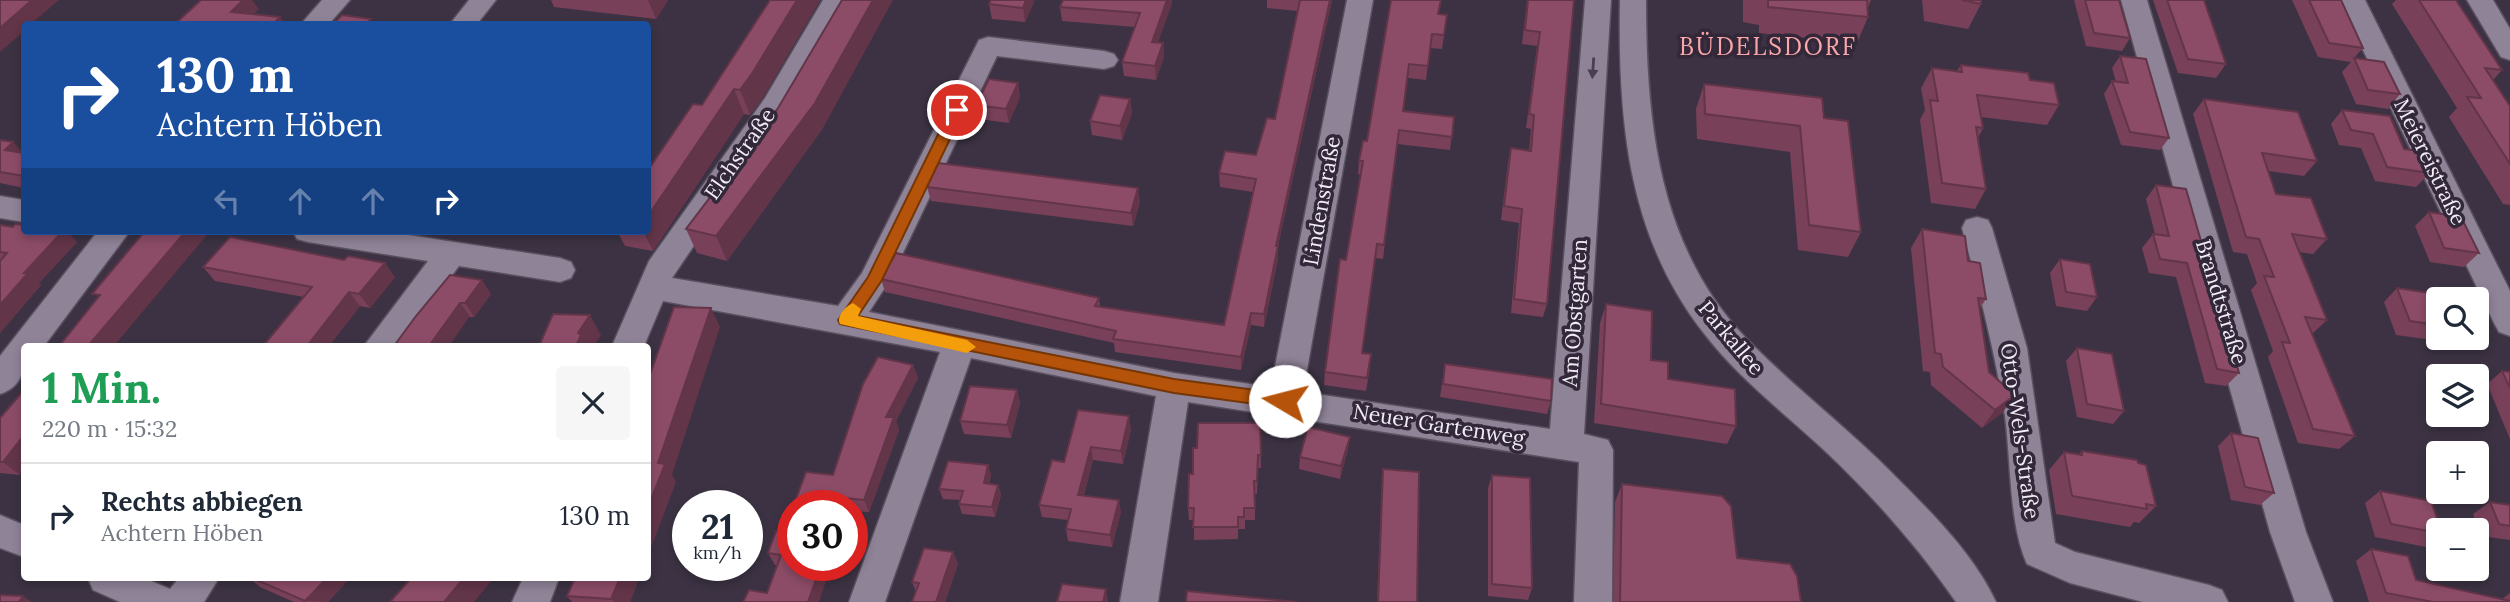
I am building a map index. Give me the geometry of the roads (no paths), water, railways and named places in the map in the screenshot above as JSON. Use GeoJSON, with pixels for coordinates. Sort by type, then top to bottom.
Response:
{"type":"FeatureCollection","features":[{"type":"Feature","properties":{"kind":"street"},"geometry":{"type":"LineString","coordinates":[[317,21],[337,0]]}},
{"type":"Feature","properties":{"kind":"street"},"geometry":{"type":"LineString","coordinates":[[466,21],[484,0]]}},
{"type":"Feature","properties":{"kind":"street","name":"Elchstraße"},"geometry":{"type":"LineString","coordinates":[[629,343],[660,269],[775,104],[836,0]]}},
{"type":"Feature","properties":{"kind":"street","name":"Lindenstraße"},"geometry":{"type":"LineString","coordinates":[[1285,401],[1360,0]]}},
{"type":"Feature","properties":{"kind":"street","name":"Am Obstgarten"},"geometry":{"type":"LineString","coordinates":[[1566,445],[1598,0]]}},
{"type":"Feature","properties":{"kind":"street","name":"Parkallee"},"geometry":{"type":"LineString","coordinates":[[1633,0],[1633,90],[1653,202],[1669,248],[1698,301],[1773,387],[1853,457],[1939,547],[1977,602]]}},
{"type":"Feature","properties":{"kind":"street","name":"Brandtstraße"},"geometry":{"type":"LineString","coordinates":[[2134,0],[2288,532],[2314,602]]}},
{"type":"Feature","properties":{"kind":"street","name":"Meiereistraße"},"geometry":{"type":"LineString","coordinates":[[2353,0],[2510,323]]}},
{"type":"Feature","properties":{"kind":"street"},"geometry":{"type":"LineString","coordinates":[[2480,0],[2510,51]]}},
{"type":"Feature","properties":{"kind":"street"},"geometry":{"type":"LineString","coordinates":[[846,320],[874,280],[988,46],[1104,60]]}},
{"type":"Feature","properties":{"kind":"street"},"geometry":{"type":"LineString","coordinates":[[0,207],[21,210]]}},
{"type":"Feature","properties":{"kind":"street","name":"Otto-Wels-Straße"},"geometry":{"type":"LineString","coordinates":[[1977,228],[2011,348],[2029,465],[2033,526],[2040,552],[2070,567],[2209,602]]}},
{"type":"Feature","properties":{"kind":"street"},"geometry":{"type":"LineString","coordinates":[[29,343],[112,235]]}},
{"type":"Feature","properties":{"kind":"street"},"geometry":{"type":"LineString","coordinates":[[334,235],[560,270]]}},
{"type":"Feature","properties":{"kind":"street"},"geometry":{"type":"LineString","coordinates":[[382,343],[452,253]]}},
{"type":"Feature","properties":{"kind":"street","name":"Neuer Gartenweg"},"geometry":{"type":"LineString","coordinates":[[652,287],[846,320],[959,345],[1174,386],[1566,445]]}},
{"type":"Feature","properties":{"kind":"street"},"geometry":{"type":"LineString","coordinates":[[867,600],[959,345]]}},
{"type":"Feature","properties":{"kind":"street"},"geometry":{"type":"LineString","coordinates":[[0,381],[21,353]]}},
{"type":"Feature","properties":{"kind":"street"},"geometry":{"type":"LineString","coordinates":[[1139,602],[1174,386]]}},
{"type":"Feature","properties":{"kind":"street"},"geometry":{"type":"LineString","coordinates":[[1566,445],[1596,450],[1593,602]]}},
{"type":"Feature","properties":{"kind":"street"},"geometry":{"type":"LineString","coordinates":[[0,531],[21,540]]}},
{"type":"Feature","properties":{"kind":"street"},"geometry":{"type":"LineString","coordinates":[[113,581],[159,602]]}},
{"type":"Feature","properties":{"kind":"street"},"geometry":{"type":"LineString","coordinates":[[182,602],[199,581]]}},
{"type":"Feature","properties":{"kind":"street"},"geometry":{"type":"LineString","coordinates":[[531,602],[540,581]]}},
{"type":"Feature","properties":{"kind":"district","name":"BÜDELSDORF"},"geometry":{"type":"Point","coordinates":[1768,47]}}]}
